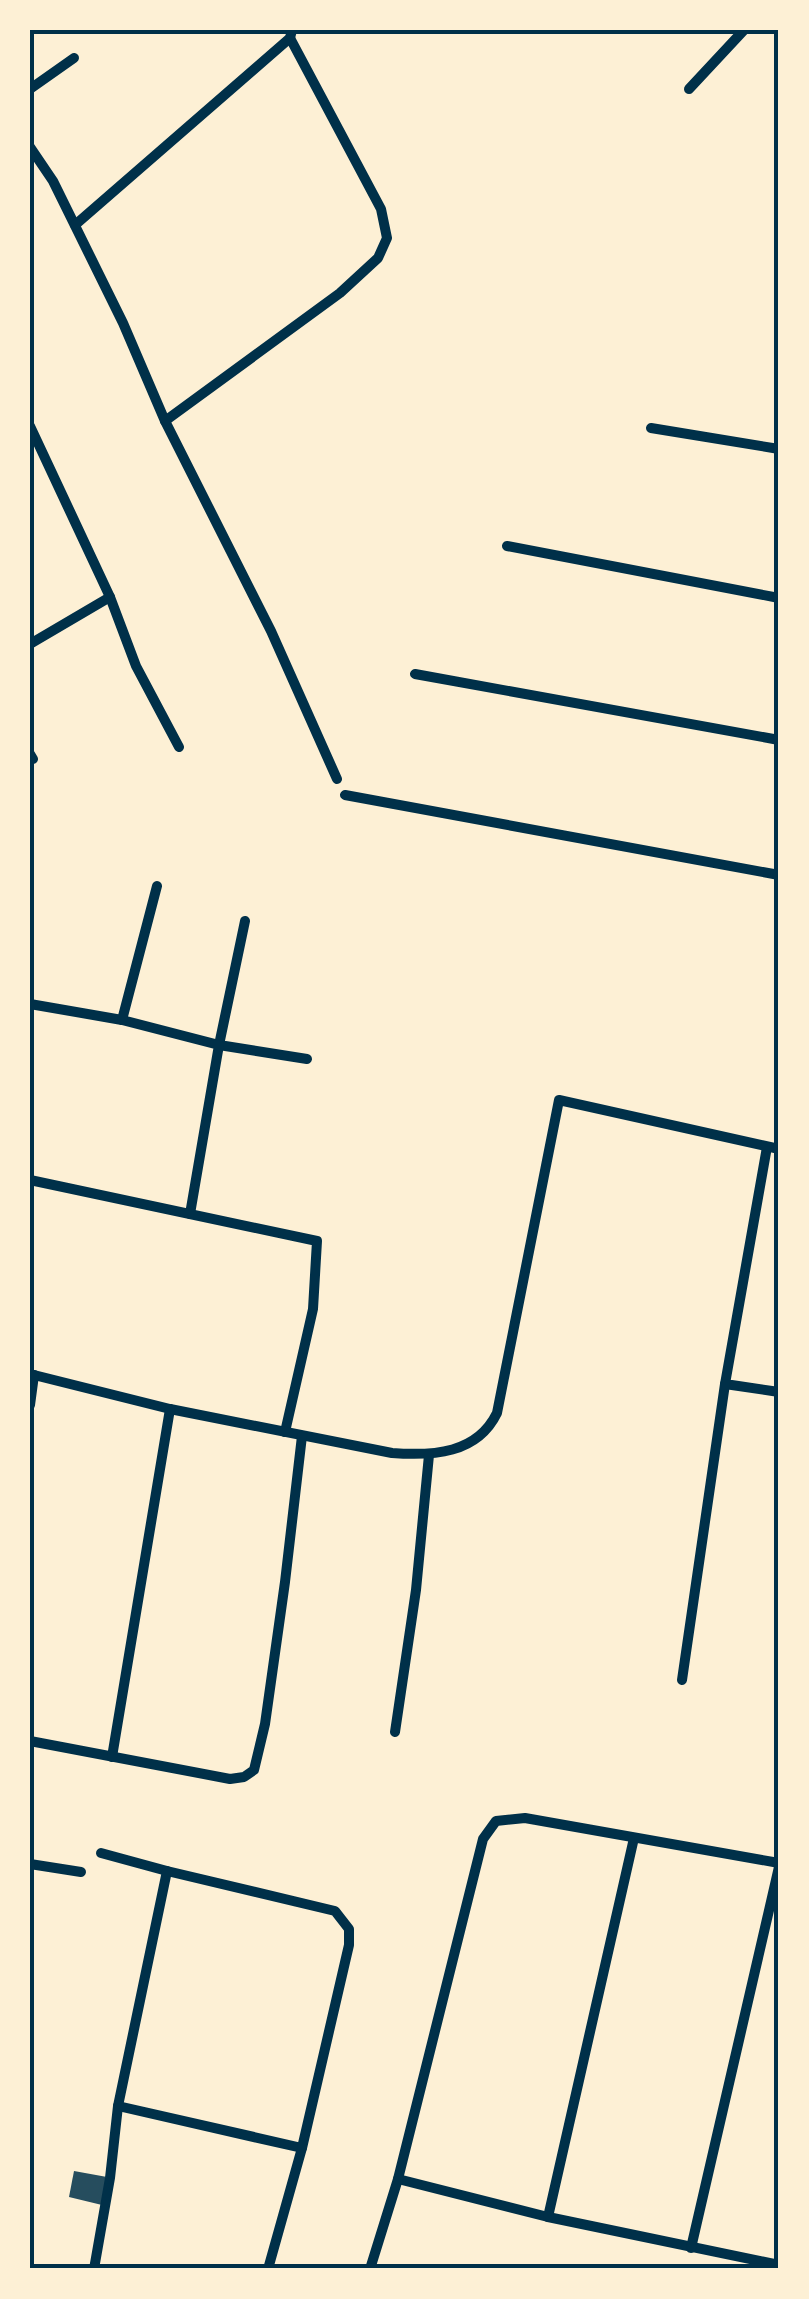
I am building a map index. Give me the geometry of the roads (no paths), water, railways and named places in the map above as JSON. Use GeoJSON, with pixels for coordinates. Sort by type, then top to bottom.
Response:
{"type":"FeatureCollection","features":[{"type":"Feature","properties":{"kind":"street"},"geometry":{"type":"LineString","coordinates":[[688,89],[744,30]]}},
{"type":"Feature","properties":{"kind":"street"},"geometry":{"type":"LineString","coordinates":[[75,225],[291,34],[380,210],[387,230],[385,244],[378,258],[340,293],[166,420]]}},
{"type":"Feature","properties":{"kind":"street"},"geometry":{"type":"LineString","coordinates":[[30,89],[74,58]]}},
{"type":"Feature","properties":{"kind":"street"},"geometry":{"type":"LineString","coordinates":[[30,147],[53,181],[124,323],[166,420],[271,631],[338,779]]}},
{"type":"Feature","properties":{"kind":"street"},"geometry":{"type":"LineString","coordinates":[[30,426],[110,596],[136,666],[179,747]]}},
{"type":"Feature","properties":{"kind":"street"},"geometry":{"type":"LineString","coordinates":[[651,428],[779,449]]}},
{"type":"Feature","properties":{"kind":"street"},"geometry":{"type":"LineString","coordinates":[[507,546],[779,598]]}},
{"type":"Feature","properties":{"kind":"street"},"geometry":{"type":"LineString","coordinates":[[30,644],[110,596]]}},
{"type":"Feature","properties":{"kind":"street"},"geometry":{"type":"LineString","coordinates":[[416,674],[779,740]]}},
{"type":"Feature","properties":{"kind":"street"},"geometry":{"type":"LineString","coordinates":[[345,794],[779,875]]}},
{"type":"Feature","properties":{"kind":"street"},"geometry":{"type":"LineString","coordinates":[[122,1020],[157,886]]}},
{"type":"Feature","properties":{"kind":"street"},"geometry":{"type":"LineString","coordinates":[[190,1214],[218,1046],[245,921]]}},
{"type":"Feature","properties":{"kind":"street"},"geometry":{"type":"LineString","coordinates":[[30,1004],[122,1020],[218,1046],[307,1058]]}},
{"type":"Feature","properties":{"kind":"street"},"geometry":{"type":"LineString","coordinates":[[30,1405],[32,1375],[170,1409],[392,1454],[429,1454],[472,1442],[484,1434],[497,1413],[559,1100],[773,1148],[725,1384],[682,1680]]}},
{"type":"Feature","properties":{"kind":"street"},"geometry":{"type":"LineString","coordinates":[[30,1180],[317,1240],[312,1309],[285,1432]]}},
{"type":"Feature","properties":{"kind":"street"},"geometry":{"type":"LineString","coordinates":[[725,1384],[779,1392]]}},
{"type":"Feature","properties":{"kind":"street"},"geometry":{"type":"LineString","coordinates":[[112,1757],[170,1409]]}},
{"type":"Feature","properties":{"kind":"street"},"geometry":{"type":"LineString","coordinates":[[30,1741],[230,1778],[244,1778],[254,1770],[265,1724],[286,1582],[302,1436]]}},
{"type":"Feature","properties":{"kind":"street"},"geometry":{"type":"LineString","coordinates":[[395,1732],[416,1590],[429,1454]]}},
{"type":"Feature","properties":{"kind":"street"},"geometry":{"type":"LineString","coordinates":[[370,2269],[398,2180],[484,1839],[501,1819],[525,1818],[779,1865],[691,2248]]}},
{"type":"Feature","properties":{"kind":"street"},"geometry":{"type":"LineString","coordinates":[[548,2218],[634,1838]]}},
{"type":"Feature","properties":{"kind":"street"},"geometry":{"type":"LineString","coordinates":[[101,1853],[335,1911],[348,1929],[349,1944],[302,2148],[268,2269]]}},
{"type":"Feature","properties":{"kind":"street"},"geometry":{"type":"LineString","coordinates":[[30,1864],[82,1872]]}},
{"type":"Feature","properties":{"kind":"street"},"geometry":{"type":"LineString","coordinates":[[94,2269],[118,2106],[167,1871]]}},
{"type":"Feature","properties":{"kind":"street"},"geometry":{"type":"LineString","coordinates":[[118,2106],[302,2148]]}},
{"type":"Feature","properties":{"kind":"street"},"geometry":{"type":"LineString","coordinates":[[398,2180],[548,2218],[779,2265]]}}]}
